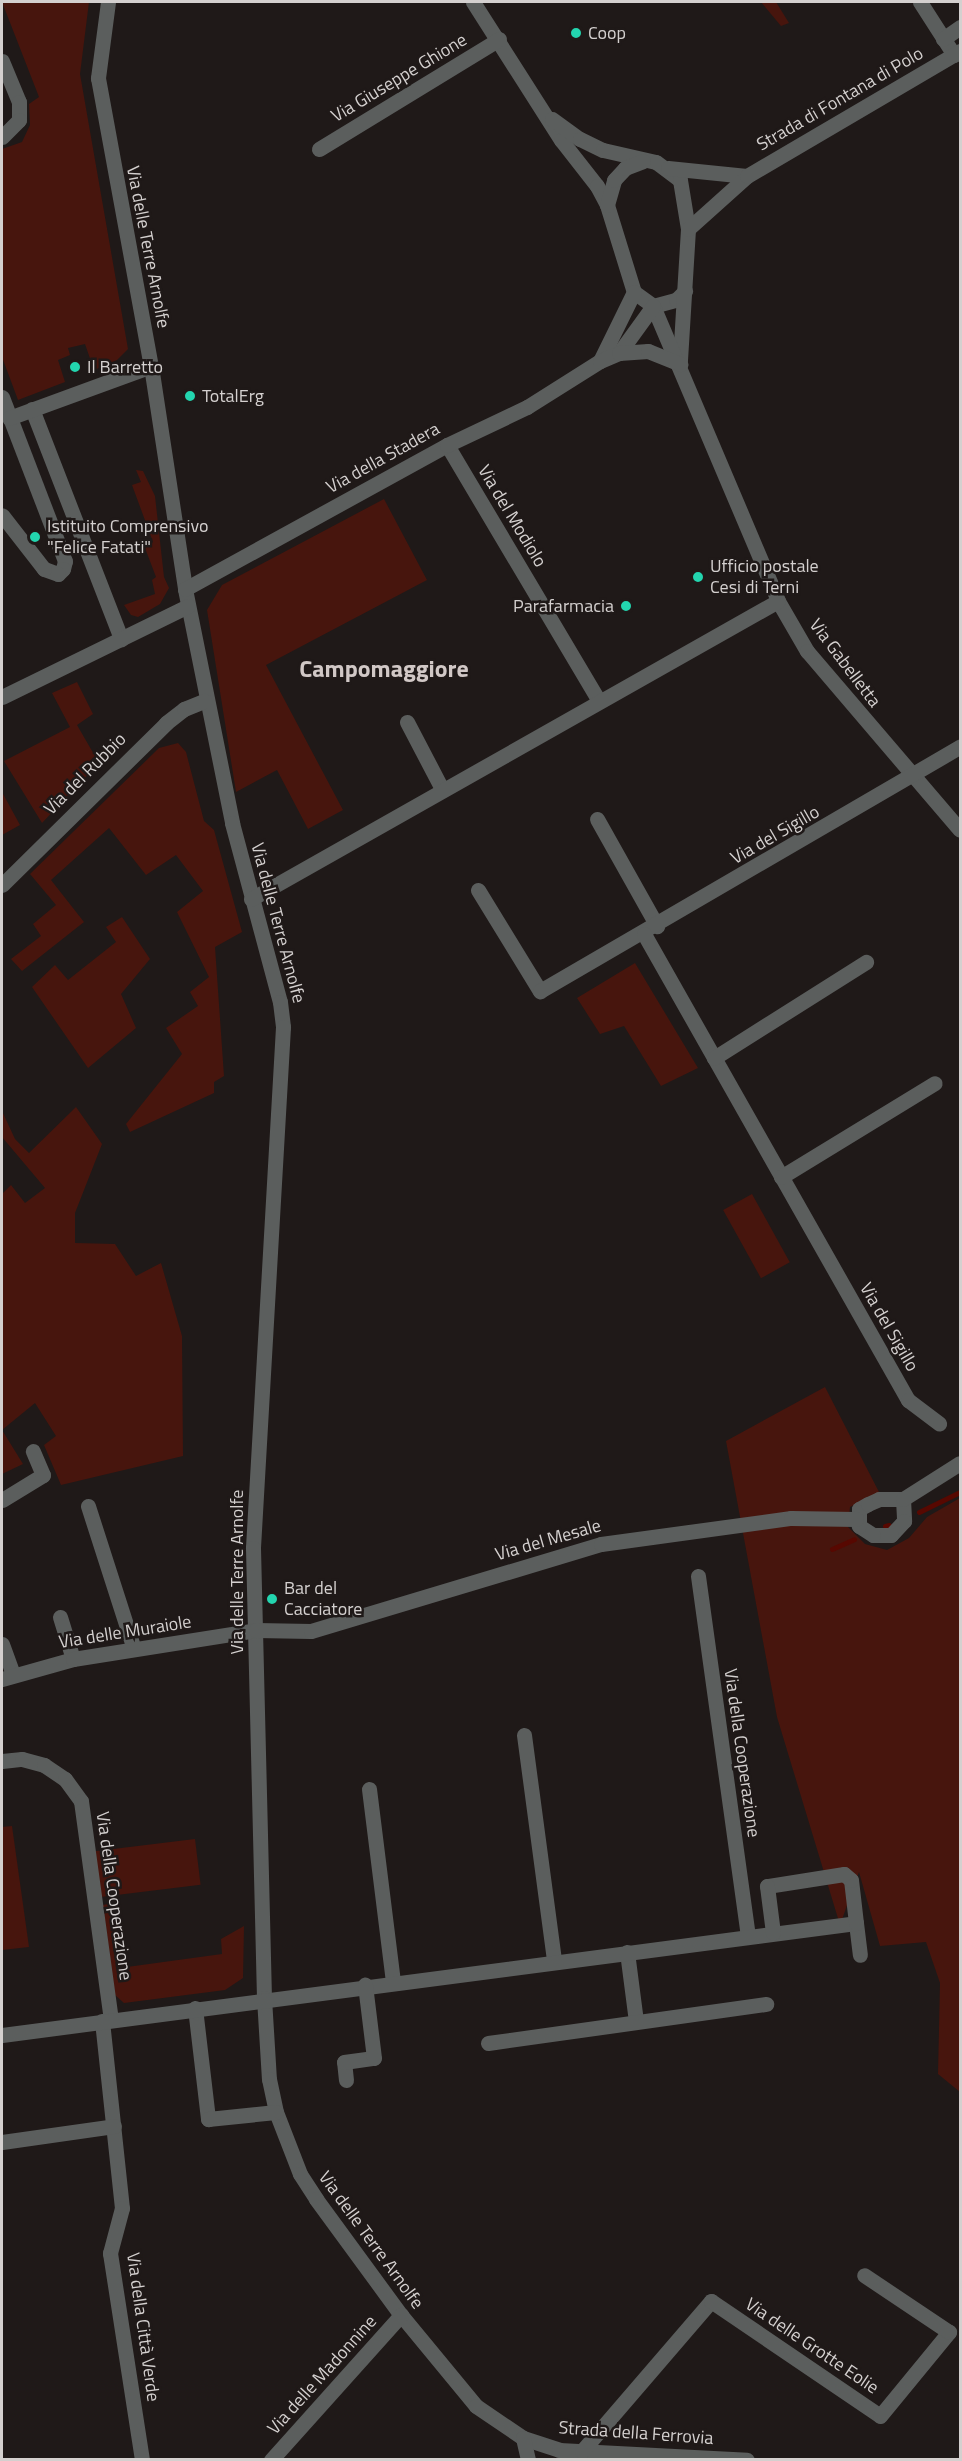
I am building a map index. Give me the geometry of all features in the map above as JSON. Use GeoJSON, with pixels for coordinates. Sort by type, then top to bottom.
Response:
{"type":"FeatureCollection","features":[{"type":"Feature","properties":{"kind":"street","name":"Via delle Terre Arnolfe"},"geometry":{"type":"LineString","coordinates":[[108,2],[98,78],[151,366],[184,589],[204,701],[284,1027],[254,1514],[264,1998],[269,2079],[276,2112],[300,2174],[401,2316],[476,2406],[523,2438]]}},
{"type":"Feature","properties":{"kind":"street"},"geometry":{"type":"LineString","coordinates":[[474,2],[607,205],[634,292],[600,362]]}},
{"type":"Feature","properties":{"kind":"street","name":"Strada di Fontana di Polo"},"geometry":{"type":"LineString","coordinates":[[688,229],[747,176],[957,53],[943,39],[920,2]]}},
{"type":"Feature","properties":{"kind":"street","name":"Strada di Fontana di Polo"},"geometry":{"type":"LineString","coordinates":[[943,39],[960,27]]}},
{"type":"Feature","properties":{"kind":"street","name":"Via Giuseppe Ghione"},"geometry":{"type":"LineString","coordinates":[[319,149],[499,39]]}},
{"type":"Feature","properties":{"kind":"street"},"geometry":{"type":"LineString","coordinates":[[2,61],[19,102],[19,120],[2,137]]}},
{"type":"Feature","properties":{"kind":"street"},"geometry":{"type":"LineString","coordinates":[[549,116],[579,140],[668,168]]}},
{"type":"Feature","properties":{"kind":"street"},"geometry":{"type":"LineString","coordinates":[[607,205],[614,180],[625,168],[642,161]]}},
{"type":"Feature","properties":{"kind":"street","name":"Strada di Fontana di Polo"},"geometry":{"type":"LineString","coordinates":[[668,168],[747,176]]}},
{"type":"Feature","properties":{"kind":"street","name":"Via Gabelletta"},"geometry":{"type":"LineString","coordinates":[[668,168],[680,180],[685,194],[688,229],[680,364]]}},
{"type":"Feature","properties":{"kind":"street"},"geometry":{"type":"LineString","coordinates":[[653,306],[676,300],[685,291]]}},
{"type":"Feature","properties":{"kind":"street","name":"Via Gabelletta"},"geometry":{"type":"LineString","coordinates":[[634,292],[653,306],[680,364],[778,602],[807,651],[913,778],[960,830]]}},
{"type":"Feature","properties":{"kind":"street","name":"Via della Stadera"},"geometry":{"type":"LineString","coordinates":[[619,353],[653,306]]}},
{"type":"Feature","properties":{"kind":"street","name":"Via della Stadera"},"geometry":{"type":"LineString","coordinates":[[184,589],[447,445],[527,406],[619,353],[648,351],[680,364]]}},
{"type":"Feature","properties":{"kind":"street"},"geometry":{"type":"LineString","coordinates":[[9,418],[151,366]]}},
{"type":"Feature","properties":{"kind":"street"},"geometry":{"type":"LineString","coordinates":[[2,397],[65,561],[63,569],[58,574],[44,569],[2,515]]}},
{"type":"Feature","properties":{"kind":"street"},"geometry":{"type":"LineString","coordinates":[[32,409],[121,639]]}},
{"type":"Feature","properties":{"kind":"street","name":"Via del Modiolo"},"geometry":{"type":"LineString","coordinates":[[447,445],[599,701]]}},
{"type":"Feature","properties":{"kind":"street"},"geometry":{"type":"LineString","coordinates":[[251,899],[442,789],[778,602]]}},
{"type":"Feature","properties":{"kind":"street"},"geometry":{"type":"LineString","coordinates":[[2,697],[188,606]]}},
{"type":"Feature","properties":{"kind":"street","name":"Via del Rubbio"},"geometry":{"type":"LineString","coordinates":[[2,885],[166,723],[184,709],[204,701]]}},
{"type":"Feature","properties":{"kind":"street"},"geometry":{"type":"LineString","coordinates":[[407,722],[442,789]]}},
{"type":"Feature","properties":{"kind":"street","name":"Via del Sigillo"},"geometry":{"type":"LineString","coordinates":[[478,890],[540,991],[913,778],[960,747]]}},
{"type":"Feature","properties":{"kind":"street","name":"Via del Sigillo"},"geometry":{"type":"LineString","coordinates":[[597,819],[714,1058],[781,1177],[908,1400],[939,1423]]}},
{"type":"Feature","properties":{"kind":"street"},"geometry":{"type":"LineString","coordinates":[[714,1058],[866,962]]}},
{"type":"Feature","properties":{"kind":"street"},"geometry":{"type":"LineString","coordinates":[[781,1177],[935,1083]]}},
{"type":"Feature","properties":{"kind":"street"},"geometry":{"type":"LineString","coordinates":[[2,1500],[43,1475],[33,1451]]}},
{"type":"Feature","properties":{"kind":"street"},"geometry":{"type":"LineString","coordinates":[[903,1499],[904,1521],[891,1535],[873,1536],[856,1519],[859,1509],[868,1503],[879,1499],[903,1499],[960,1463]]}},
{"type":"Feature","properties":{"kind":"street"},"geometry":{"type":"LineString","coordinates":[[88,1506],[134,1650]]}},
{"type":"Feature","properties":{"kind":"street","name":"Via del Mesale"},"geometry":{"type":"LineString","coordinates":[[256,1630],[311,1631],[601,1544],[791,1518],[856,1519]]}},
{"type":"Feature","properties":{"kind":"street","name":"Via della Cooperazione"},"geometry":{"type":"LineString","coordinates":[[698,1576],[748,1936]]}},
{"type":"Feature","properties":{"kind":"street"},"geometry":{"type":"LineString","coordinates":[[60,1617],[74,1659]]}},
{"type":"Feature","properties":{"kind":"street","name":"Via delle Muraiole"},"geometry":{"type":"LineString","coordinates":[[5,1675],[74,1659],[256,1630]]}},
{"type":"Feature","properties":{"kind":"street"},"geometry":{"type":"LineString","coordinates":[[2,1644],[5,1675]]}},
{"type":"Feature","properties":{"kind":"street"},"geometry":{"type":"LineString","coordinates":[[524,1735],[554,1961]]}},
{"type":"Feature","properties":{"kind":"street","name":"Via della Cooperazione"},"geometry":{"type":"LineString","coordinates":[[2,1761],[22,1759],[44,1765],[65,1779],[81,1801],[106,2021]]}},
{"type":"Feature","properties":{"kind":"street"},"geometry":{"type":"LineString","coordinates":[[369,1789],[393,1982]]}},
{"type":"Feature","properties":{"kind":"street"},"geometry":{"type":"LineString","coordinates":[[773,1933],[766,1886],[844,1874],[851,1880],[860,1955]]}},
{"type":"Feature","properties":{"kind":"street"},"geometry":{"type":"LineString","coordinates":[[2,2035],[264,1998],[856,1923]]}},
{"type":"Feature","properties":{"kind":"street"},"geometry":{"type":"LineString","coordinates":[[627,1952],[636,2021]]}},
{"type":"Feature","properties":{"kind":"street"},"geometry":{"type":"LineString","coordinates":[[346,2080],[344,2062],[374,2058],[365,1985]]}},
{"type":"Feature","properties":{"kind":"street"},"geometry":{"type":"LineString","coordinates":[[488,2043],[766,2004]]}},
{"type":"Feature","properties":{"kind":"street"},"geometry":{"type":"LineString","coordinates":[[195,2008],[208,2119],[276,2112]]}},
{"type":"Feature","properties":{"kind":"street","name":"Via della Città Verde"},"geometry":{"type":"LineString","coordinates":[[106,2021],[122,2208],[110,2253],[142,2460]]}},
{"type":"Feature","properties":{"kind":"street"},"geometry":{"type":"LineString","coordinates":[[2,2142],[114,2126]]}},
{"type":"Feature","properties":{"kind":"street","name":"Via delle Grotte Eolie"},"geometry":{"type":"LineString","coordinates":[[582,2451],[711,2301],[880,2416],[949,2332],[864,2275]]}},
{"type":"Feature","properties":{"kind":"street","name":"Via delle Madonnine"},"geometry":{"type":"LineString","coordinates":[[271,2460],[401,2316]]}},
{"type":"Feature","properties":{"kind":"street"},"geometry":{"type":"LineString","coordinates":[[523,2438],[528,2460]]}},
{"type":"Feature","properties":{"kind":"street","name":"Strada della Ferrovia"},"geometry":{"type":"LineString","coordinates":[[523,2438],[556,2455],[582,2451],[747,2460]]}},
{"type":"Feature","properties":{"kind":"shaded area"},"geometry":{"type":"Polygon","coordinates":[[[2,2],[89,2],[80,74],[128,349],[117,360],[94,370],[85,344],[68,348],[70,355],[58,360],[65,382],[18,400],[2,357],[2,149],[22,142],[30,125],[29,104],[39,97],[2,2]]]}},
{"type":"Feature","properties":{"kind":"shaded area"},"geometry":{"type":"Polygon","coordinates":[[[761,2],[776,2],[789,23],[781,26],[761,2]]]}},
{"type":"Feature","properties":{"kind":"shaded area"},"geometry":{"type":"Polygon","coordinates":[[[136,470],[143,471],[155,496],[164,577],[169,588],[160,604],[138,617],[131,615],[124,605],[155,594],[152,580],[156,577],[145,548],[153,542],[132,485],[141,482],[136,470]]]}},
{"type":"Feature","properties":{"kind":"shaded area"},"geometry":{"type":"Polygon","coordinates":[[[384,499],[427,580],[266,665],[343,810],[308,829],[277,770],[236,792],[207,610],[222,585],[384,499]]]}},
{"type":"Feature","properties":{"kind":"shaded area"},"geometry":{"type":"Polygon","coordinates":[[[77,682],[93,714],[77,725],[99,763],[42,823],[4,761],[70,727],[52,693],[77,682]]]}},
{"type":"Feature","properties":{"kind":"shaded area"},"geometry":{"type":"Polygon","coordinates":[[[178,743],[186,752],[204,821],[214,830],[242,932],[215,947],[224,1076],[214,1082],[214,1093],[130,1132],[126,1124],[182,1054],[166,1028],[198,1006],[190,992],[209,977],[177,912],[203,891],[176,855],[146,875],[109,828],[51,880],[84,922],[22,971],[11,959],[41,936],[33,924],[56,905],[30,874],[159,748],[178,743]]]}},
{"type":"Feature","properties":{"kind":"shaded area"},"geometry":{"type":"Polygon","coordinates":[[[2,792],[20,825],[2,835],[2,792]]]}},
{"type":"Feature","properties":{"kind":"shaded area"},"geometry":{"type":"Polygon","coordinates":[[[122,917],[150,959],[121,994],[136,1028],[88,1068],[32,987],[55,965],[68,980],[116,942],[106,927],[122,917]]]}},
{"type":"Feature","properties":{"kind":"shaded area"},"geometry":{"type":"Polygon","coordinates":[[[635,963],[698,1068],[661,1086],[624,1026],[600,1034],[577,998],[635,963]]]}},
{"type":"Feature","properties":{"kind":"shaded area"},"geometry":{"type":"Polygon","coordinates":[[[76,1107],[102,1144],[75,1213],[75,1243],[115,1244],[136,1276],[161,1263],[182,1336],[183,1456],[61,1485],[44,1445],[56,1436],[35,1403],[2,1430],[2,1194],[11,1185],[25,1203],[45,1188],[2,1137],[2,1111],[15,1139],[29,1153],[76,1107]]]}},
{"type":"Feature","properties":{"kind":"shaded area"},"geometry":{"type":"Polygon","coordinates":[[[752,1194],[790,1262],[761,1278],[723,1210],[752,1194]]]}},
{"type":"Feature","properties":{"kind":"shaded area"},"geometry":{"type":"Polygon","coordinates":[[[825,1387],[879,1492],[850,1507],[848,1527],[865,1544],[887,1550],[909,1538],[927,1517],[960,1498],[960,2092],[938,2074],[940,1983],[926,1942],[880,1946],[859,1872],[840,1925],[777,1717],[726,1441],[825,1387]]]}},
{"type":"Feature","properties":{"kind":"shaded area"},"geometry":{"type":"Polygon","coordinates":[[[2,1430],[23,1464],[2,1474],[2,1430]]]}},
{"type":"Feature","properties":{"kind":"shaded area"},"geometry":{"type":"Polygon","coordinates":[[[12,1826],[29,1947],[2,1950],[2,1827],[12,1826]]]}},
{"type":"Feature","properties":{"kind":"shaded area"},"geometry":{"type":"Polygon","coordinates":[[[195,1839],[201,1885],[100,1897],[95,1851],[195,1839]]]}},
{"type":"Feature","properties":{"kind":"shaded area"},"geometry":{"type":"Polygon","coordinates":[[[117,1902],[127,1967],[222,1954],[221,1939],[244,1926],[243,1978],[225,1990],[124,2003],[115,1995],[103,1905],[117,1902]]]}},
{"type":"Feature","properties":{"kind":"waterway"},"geometry":{"type":"LineString","coordinates":[[919,1512],[960,1492]]}},
{"type":"Feature","properties":{"kind":"waterway"},"geometry":{"type":"LineString","coordinates":[[885,1526],[889,1525]]}},
{"type":"Feature","properties":{"kind":"waterway"},"geometry":{"type":"LineString","coordinates":[[832,1549],[854,1539]]}},
{"type":"Feature","properties":{"kind":"place","name":"Coop"},"geometry":{"type":"Point","coordinates":[576,33]}},
{"type":"Feature","properties":{"kind":"place","name":"Il Barretto"},"geometry":{"type":"Point","coordinates":[75,367]}},
{"type":"Feature","properties":{"kind":"place","name":"TotalErg"},"geometry":{"type":"Point","coordinates":[190,396]}},
{"type":"Feature","properties":{"kind":"place","name":"Istituito Comprensivo \"Felice Fatati\""},"geometry":{"type":"Point","coordinates":[35,537]}},
{"type":"Feature","properties":{"kind":"place","name":"Ufficio postale Cesi di Terni"},"geometry":{"type":"Point","coordinates":[698,577]}},
{"type":"Feature","properties":{"kind":"place","name":"Parafarmacia"},"geometry":{"type":"Point","coordinates":[626,606]}},
{"type":"Feature","properties":{"kind":"place","name":"Bar del Cacciatore"},"geometry":{"type":"Point","coordinates":[272,1599]}},
{"type":"Feature","properties":{"kind":"district","name":"Campomaggiore"},"geometry":{"type":"Point","coordinates":[384,669]}}]}
